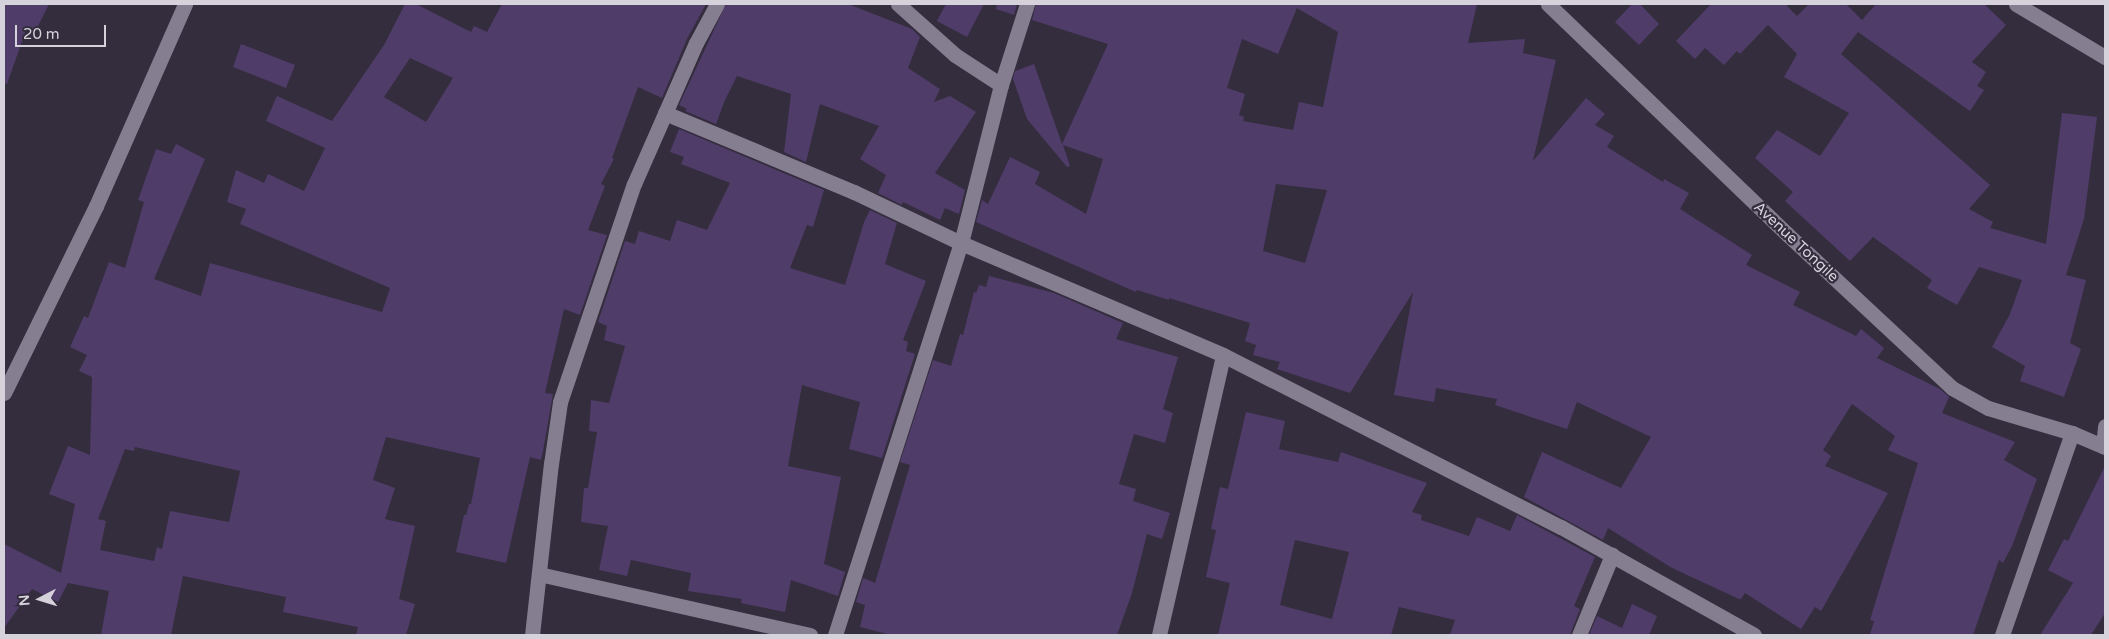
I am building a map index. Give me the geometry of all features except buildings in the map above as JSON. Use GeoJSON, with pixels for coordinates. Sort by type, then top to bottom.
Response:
{"type":"FeatureCollection","features":[{"type":"Feature","properties":{"kind":"street"},"geometry":{"type":"LineString","coordinates":[[4,393],[96,206],[185,4]]}},
{"type":"Feature","properties":{"kind":"street"},"geometry":{"type":"LineString","coordinates":[[532,635],[551,464],[560,402],[634,184],[696,43],[717,4]]}},
{"type":"Feature","properties":{"kind":"street"},"geometry":{"type":"LineString","coordinates":[[898,4],[955,55],[1001,85]]}},
{"type":"Feature","properties":{"kind":"street"},"geometry":{"type":"LineString","coordinates":[[835,635],[961,243],[1001,85],[1027,4]]}},
{"type":"Feature","properties":{"kind":"street","name":"Avenue Tongile"},"geometry":{"type":"LineString","coordinates":[[1548,4],[1787,234],[1952,388],[1988,408],[2072,433],[2104,446]]}},
{"type":"Feature","properties":{"kind":"street"},"geometry":{"type":"LineString","coordinates":[[2016,4],[2105,57]]}},
{"type":"Feature","properties":{"kind":"street"},"geometry":{"type":"LineString","coordinates":[[665,114],[854,192],[961,243],[1223,355],[1487,489],[1612,555],[1754,635]]}},
{"type":"Feature","properties":{"kind":"street"},"geometry":{"type":"LineString","coordinates":[[1159,635],[1223,355]]}},
{"type":"Feature","properties":{"kind":"street"},"geometry":{"type":"LineString","coordinates":[[2104,446],[2105,426]]}},
{"type":"Feature","properties":{"kind":"street"},"geometry":{"type":"LineString","coordinates":[[2002,635],[2072,433]]}},
{"type":"Feature","properties":{"kind":"street"},"geometry":{"type":"LineString","coordinates":[[1579,635],[1612,555]]}},
{"type":"Feature","properties":{"kind":"street"},"geometry":{"type":"LineString","coordinates":[[539,574],[810,635]]}}]}
